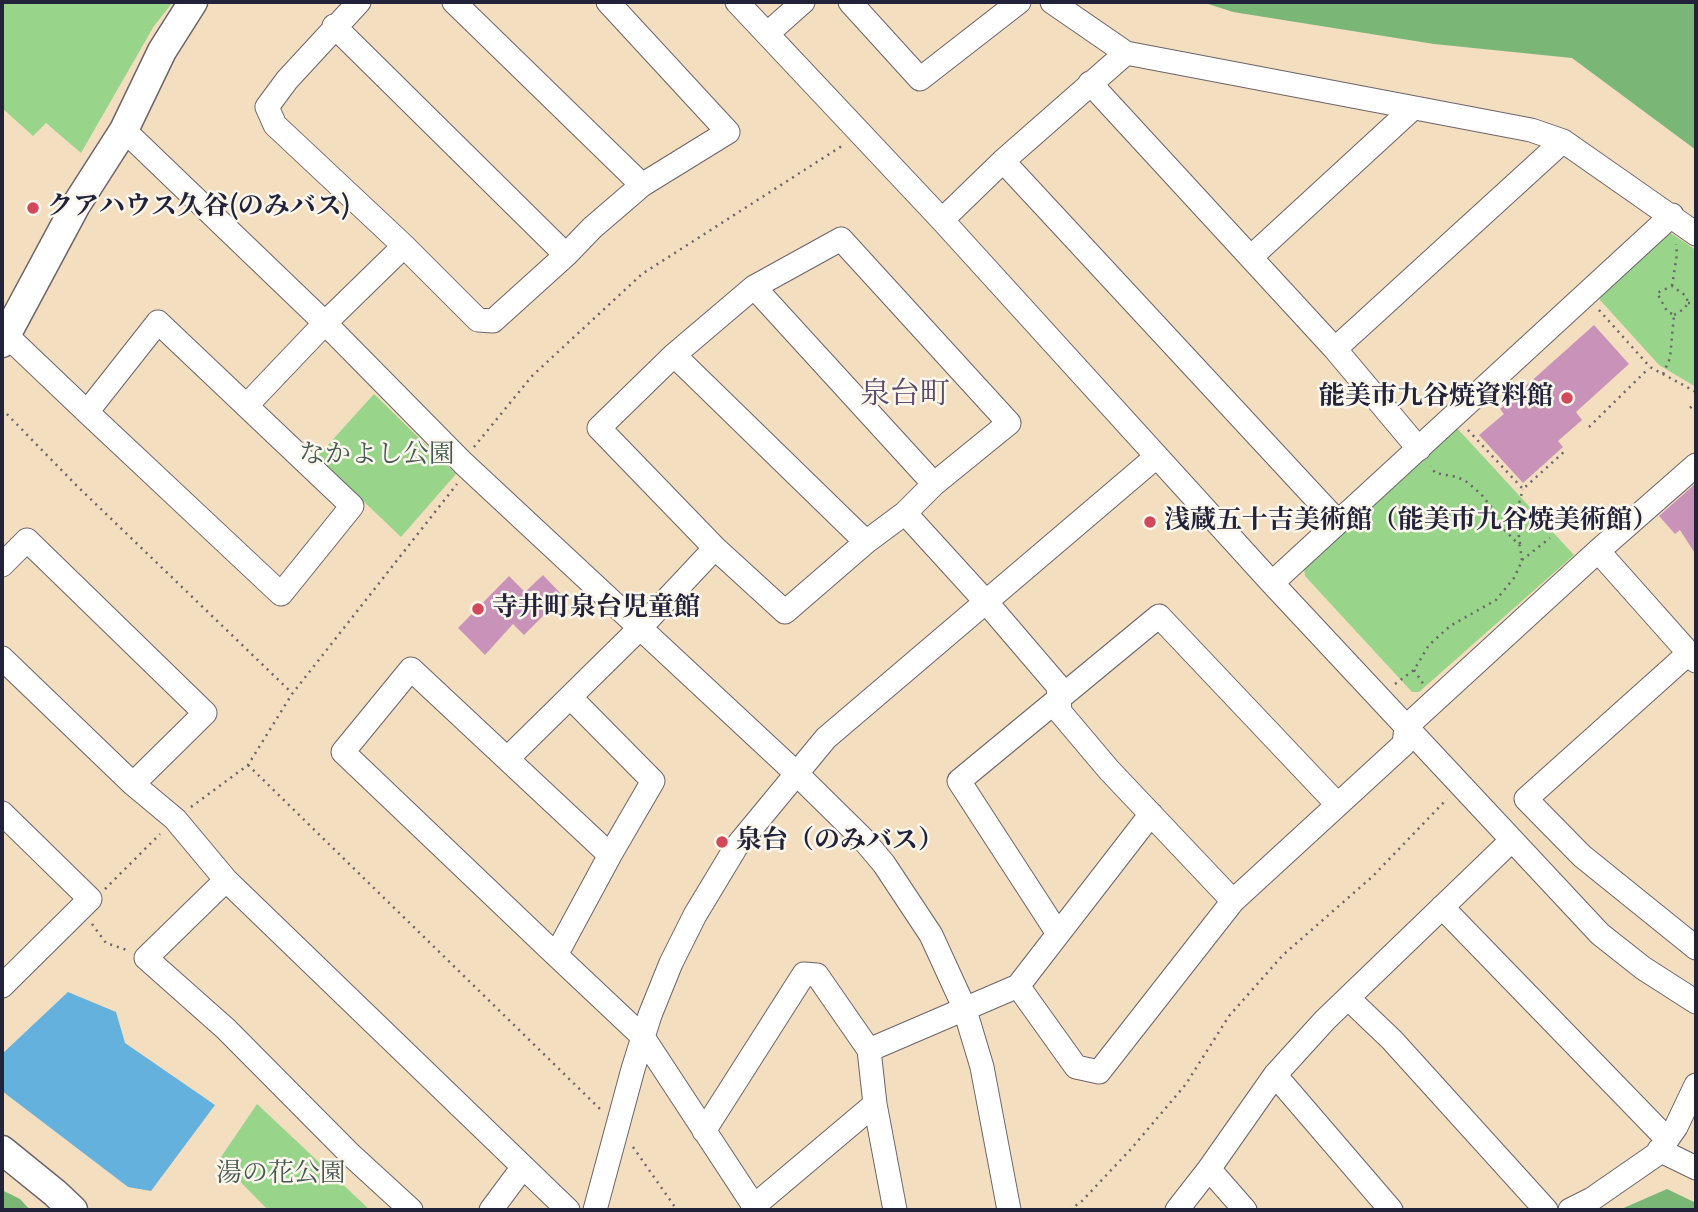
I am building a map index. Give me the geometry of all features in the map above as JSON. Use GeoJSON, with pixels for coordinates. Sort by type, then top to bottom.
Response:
{"type":"FeatureCollection","features":[{"type":"Feature","properties":{"kind":"main road"},"geometry":{"type":"LineString","coordinates":[[3,336],[76,205],[124,130],[162,51],[193,2]]}},
{"type":"Feature","properties":{"kind":"main road"},"geometry":{"type":"LineString","coordinates":[[2,1150],[73,1210]]}},
{"type":"Feature","properties":{"kind":"street"},"geometry":{"type":"LineString","coordinates":[[359,2],[334,26],[267,107],[275,125],[404,246],[478,320],[493,321],[642,185],[728,132],[608,2]]}},
{"type":"Feature","properties":{"kind":"street"},"geometry":{"type":"LineString","coordinates":[[454,2],[642,185]]}},
{"type":"Feature","properties":{"kind":"street"},"geometry":{"type":"LineString","coordinates":[[737,2],[942,220],[1272,583],[1600,934],[1643,968],[1696,1002]]}},
{"type":"Feature","properties":{"kind":"street"},"geometry":{"type":"LineString","coordinates":[[767,34],[803,2]]}},
{"type":"Feature","properties":{"kind":"street"},"geometry":{"type":"LineString","coordinates":[[850,2],[920,79],[1019,2]]}},
{"type":"Feature","properties":{"kind":"street"},"geometry":{"type":"LineString","coordinates":[[1052,2],[1126,53],[1531,130],[1563,141],[1696,234]]}},
{"type":"Feature","properties":{"kind":"street"},"geometry":{"type":"LineString","coordinates":[[334,26],[566,255]]}},
{"type":"Feature","properties":{"kind":"street"},"geometry":{"type":"LineString","coordinates":[[942,220],[1003,161],[1126,53]]}},
{"type":"Feature","properties":{"kind":"street"},"geometry":{"type":"LineString","coordinates":[[1090,83],[1335,349],[1419,449]]}},
{"type":"Feature","properties":{"kind":"street"},"geometry":{"type":"LineString","coordinates":[[1251,257],[1412,109]]}},
{"type":"Feature","properties":{"kind":"street"},"geometry":{"type":"LineString","coordinates":[[124,130],[325,323],[463,463],[797,774],[863,839],[884,864],[931,935],[964,1007],[982,1067],[1009,1210]]}},
{"type":"Feature","properties":{"kind":"street"},"geometry":{"type":"LineString","coordinates":[[1335,349],[1563,141]]}},
{"type":"Feature","properties":{"kind":"street"},"geometry":{"type":"LineString","coordinates":[[1003,161],[1337,521]]}},
{"type":"Feature","properties":{"kind":"street"},"geometry":{"type":"LineString","coordinates":[[1272,583],[1672,215]]}},
{"type":"Feature","properties":{"kind":"street"},"geometry":{"type":"LineString","coordinates":[[841,239],[1009,423],[785,612],[715,548],[599,428],[674,355],[754,287],[841,239]]}},
{"type":"Feature","properties":{"kind":"street"},"geometry":{"type":"LineString","coordinates":[[247,405],[325,323],[404,246]]}},
{"type":"Feature","properties":{"kind":"street"},"geometry":{"type":"LineString","coordinates":[[754,287],[934,484]]}},
{"type":"Feature","properties":{"kind":"street"},"geometry":{"type":"LineString","coordinates":[[3,336],[281,594],[352,506],[158,322],[87,412]]}},
{"type":"Feature","properties":{"kind":"street"},"geometry":{"type":"LineString","coordinates":[[674,355],[866,542]]}},
{"type":"Feature","properties":{"kind":"street"},"geometry":{"type":"LineString","coordinates":[[595,1210],[643,1037],[671,963],[711,887],[736,847],[826,738],[1156,457]]}},
{"type":"Feature","properties":{"kind":"street"},"geometry":{"type":"LineString","coordinates":[[1018,986],[1076,1067],[1099,1072],[1233,901],[1404,744],[1406,727],[1696,465]]}},
{"type":"Feature","properties":{"kind":"street"},"geometry":{"type":"LineString","coordinates":[[905,513],[1058,686],[1060,712],[1110,770],[1233,901]]}},
{"type":"Feature","properties":{"kind":"street"},"geometry":{"type":"LineString","coordinates":[[2,565],[27,540],[205,713],[133,784]]}},
{"type":"Feature","properties":{"kind":"street"},"geometry":{"type":"LineString","coordinates":[[508,758],[640,628],[715,548]]}},
{"type":"Feature","properties":{"kind":"street"},"geometry":{"type":"LineString","coordinates":[[1598,551],[1693,657],[1527,799],[1582,856],[1696,948]]}},
{"type":"Feature","properties":{"kind":"street"},"geometry":{"type":"LineString","coordinates":[[1057,932],[959,781],[1159,616],[1337,804]]}},
{"type":"Feature","properties":{"kind":"street"},"geometry":{"type":"LineString","coordinates":[[2,658],[133,784],[175,819],[226,880],[568,1210]]}},
{"type":"Feature","properties":{"kind":"street"},"geometry":{"type":"LineString","coordinates":[[610,855],[411,669],[342,752],[643,1037],[755,1208],[875,1104]]}},
{"type":"Feature","properties":{"kind":"street"},"geometry":{"type":"LineString","coordinates":[[556,955],[653,782],[570,697]]}},
{"type":"Feature","properties":{"kind":"street"},"geometry":{"type":"LineString","coordinates":[[869,1050],[1018,986],[1057,932],[1151,814]]}},
{"type":"Feature","properties":{"kind":"street"},"geometry":{"type":"LineString","coordinates":[[2,986],[90,899],[5,824]]}},
{"type":"Feature","properties":{"kind":"street"},"geometry":{"type":"LineString","coordinates":[[1177,1210],[1275,1075],[1348,998],[1512,840]]}},
{"type":"Feature","properties":{"kind":"street"},"geometry":{"type":"LineString","coordinates":[[226,880],[146,958],[226,1029],[351,1155],[411,1210]]}},
{"type":"Feature","properties":{"kind":"street"},"geometry":{"type":"LineString","coordinates":[[1442,907],[1663,1145],[1696,1168]]}},
{"type":"Feature","properties":{"kind":"street"},"geometry":{"type":"LineString","coordinates":[[704,1130],[804,974],[817,975],[869,1050],[875,1104],[895,1210]]}},
{"type":"Feature","properties":{"kind":"street"},"geometry":{"type":"LineString","coordinates":[[1348,998],[1392,1040],[1546,1210]]}},
{"type":"Feature","properties":{"kind":"street"},"geometry":{"type":"LineString","coordinates":[[1275,1075],[1391,1210]]}},
{"type":"Feature","properties":{"kind":"street"},"geometry":{"type":"LineString","coordinates":[[1570,1210],[1592,1199],[1663,1145],[1676,1127],[1696,1085]]}},
{"type":"Feature","properties":{"kind":"street"},"geometry":{"type":"LineString","coordinates":[[491,1210],[523,1167]]}},
{"type":"Feature","properties":{"kind":"street"},"geometry":{"type":"LineString","coordinates":[[1209,1169],[1245,1210]]}},
{"type":"Feature","properties":{"kind":"path"},"geometry":{"type":"LineString","coordinates":[[175,819],[248,765],[292,694],[460,480],[463,463],[532,376],[642,274],[861,134]]}},
{"type":"Feature","properties":{"kind":"path"},"geometry":{"type":"LineString","coordinates":[[1672,215],[1677,254],[1672,286]]}},
{"type":"Feature","properties":{"kind":"path"},"geometry":{"type":"LineString","coordinates":[[1672,286],[1686,296],[1688,303],[1674,315]]}},
{"type":"Feature","properties":{"kind":"path"},"geometry":{"type":"LineString","coordinates":[[1672,286],[1657,293],[1667,311],[1674,315]]}},
{"type":"Feature","properties":{"kind":"path"},"geometry":{"type":"LineString","coordinates":[[1586,295],[1650,367],[1696,392]]}},
{"type":"Feature","properties":{"kind":"path"},"geometry":{"type":"LineString","coordinates":[[1688,303],[1696,303]]}},
{"type":"Feature","properties":{"kind":"path"},"geometry":{"type":"LineString","coordinates":[[1663,374],[1670,358],[1674,315]]}},
{"type":"Feature","properties":{"kind":"path"},"geometry":{"type":"LineString","coordinates":[[1589,427],[1650,367]]}},
{"type":"Feature","properties":{"kind":"path"},"geometry":{"type":"LineString","coordinates":[[1690,408],[1696,402]]}},
{"type":"Feature","properties":{"kind":"path"},"geometry":{"type":"LineString","coordinates":[[2,409],[76,485],[292,694]]}},
{"type":"Feature","properties":{"kind":"path"},"geometry":{"type":"LineString","coordinates":[[1455,416],[1523,489]]}},
{"type":"Feature","properties":{"kind":"path"},"geometry":{"type":"LineString","coordinates":[[1419,449],[1429,459],[1435,473],[1457,477],[1481,494],[1492,508],[1498,523],[1520,546]]}},
{"type":"Feature","properties":{"kind":"path"},"geometry":{"type":"LineString","coordinates":[[1522,561],[1516,514],[1523,489],[1565,451]]}},
{"type":"Feature","properties":{"kind":"path"},"geometry":{"type":"LineString","coordinates":[[1380,698],[1413,670],[1429,645],[1450,626],[1496,600],[1514,578],[1522,561],[1550,538]]}},
{"type":"Feature","properties":{"kind":"path"},"geometry":{"type":"LineString","coordinates":[[248,765],[618,1127],[677,1210]]}},
{"type":"Feature","properties":{"kind":"path"},"geometry":{"type":"LineString","coordinates":[[1070,1210],[1082,1201],[1139,1140],[1186,1084],[1229,1016],[1283,955],[1373,876],[1440,805],[1463,785]]}},
{"type":"Feature","properties":{"kind":"path"},"geometry":{"type":"LineString","coordinates":[[92,914],[92,926],[106,943],[146,958]]}},
{"type":"Feature","properties":{"kind":"green space"},"geometry":{"type":"Polygon","coordinates":[[[2,2],[173,2],[154,26],[81,153],[46,123],[33,136],[2,108],[2,2]]]}},
{"type":"Feature","properties":{"kind":"green space"},"geometry":{"type":"Polygon","coordinates":[[[1202,2],[1696,2],[1696,150],[1572,58],[1434,44],[1233,12],[1202,2]]]}},
{"type":"Feature","properties":{"kind":"green space"},"geometry":{"type":"Polygon","coordinates":[[[1669,232],[1696,250],[1696,387],[1659,365],[1600,300],[1601,292],[1669,232]]]}},
{"type":"Feature","properties":{"kind":"green space","name":"なかよし公園"},"geometry":{"type":"Polygon","coordinates":[[[374,394],[456,474],[401,537],[317,457],[374,394]]]}},
{"type":"Feature","properties":{"kind":"green space"},"geometry":{"type":"Polygon","coordinates":[[[1456,427],[1574,555],[1419,692],[1412,692],[1305,576],[1304,568],[1456,427]]]}},
{"type":"Feature","properties":{"kind":"green space","name":"湯の花公園"},"geometry":{"type":"Polygon","coordinates":[[[257,1104],[370,1210],[268,1210],[219,1160],[257,1104]]]}},
{"type":"Feature","properties":{"kind":"green space"},"geometry":{"type":"Polygon","coordinates":[[[1667,1189],[1696,1203],[1696,1210],[1619,1210],[1667,1189]]]}},
{"type":"Feature","properties":{"kind":"green space"},"geometry":{"type":"Polygon","coordinates":[[[2,1190],[20,1199],[30,1210],[2,1210],[2,1190]]]}},
{"type":"Feature","properties":{"kind":"water"},"geometry":{"type":"Polygon","coordinates":[[[68,992],[116,1012],[125,1043],[215,1105],[151,1191],[128,1187],[2,1091],[2,1054],[68,992]]]}},
{"type":"Feature","properties":{"kind":"building"},"geometry":{"type":"Polygon","coordinates":[[[1594,325],[1629,364],[1576,412],[1582,420],[1558,441],[1563,447],[1523,483],[1479,435],[1504,414],[1500,409],[1594,325]]]}},
{"type":"Feature","properties":{"kind":"building"},"geometry":{"type":"Polygon","coordinates":[[[1696,483],[1696,555],[1680,530],[1675,534],[1659,516],[1696,483]]]}},
{"type":"Feature","properties":{"kind":"building"},"geometry":{"type":"Polygon","coordinates":[[[543,575],[563,596],[524,635],[513,624],[485,655],[458,628],[509,576],[525,592],[543,575]]]}},
{"type":"Feature","properties":{"kind":"place","name":"クアハウス久谷(のみバス)"},"geometry":{"type":"Point","coordinates":[33,208]}},
{"type":"Feature","properties":{"kind":"place","name":"能美市九谷焼資料館"},"geometry":{"type":"Point","coordinates":[1567,398]}},
{"type":"Feature","properties":{"kind":"place","name":"浅蔵五十吉美術館（能美市九谷焼美術館）"},"geometry":{"type":"Point","coordinates":[1150,522]}},
{"type":"Feature","properties":{"kind":"place","name":"寺井町泉台児童館"},"geometry":{"type":"Point","coordinates":[478,609]}},
{"type":"Feature","properties":{"kind":"place","name":"泉台（のみバス）"},"geometry":{"type":"Point","coordinates":[722,842]}},
{"type":"Feature","properties":{"kind":"district","name":"泉台町"},"geometry":{"type":"Point","coordinates":[905,396]}}]}
